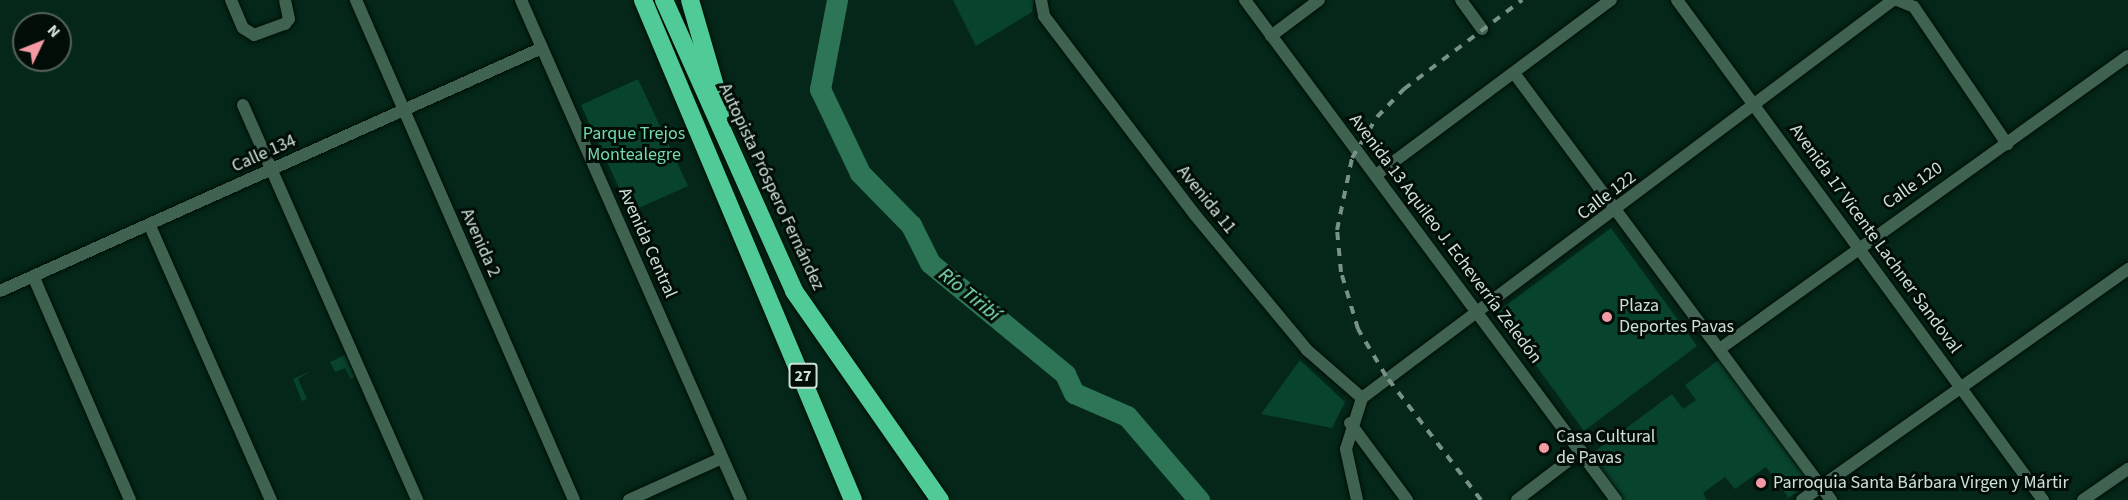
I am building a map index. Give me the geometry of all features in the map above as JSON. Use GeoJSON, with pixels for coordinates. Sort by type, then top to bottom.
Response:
{"type":"FeatureCollection","features":[{"type":"Feature","properties":{"kind":"highway","name":"27"},"geometry":{"type":"LineString","coordinates":[[643,0],[853,500]]}},
{"type":"Feature","properties":{"kind":"highway","name":"Autopista Próspero Fernández"},"geometry":{"type":"LineString","coordinates":[[664,0],[739,175],[794,291],[940,500]]}},
{"type":"Feature","properties":{"kind":"highway"},"geometry":{"type":"LineString","coordinates":[[690,0],[739,175]]}},
{"type":"Feature","properties":{"kind":"street"},"geometry":{"type":"LineString","coordinates":[[231,0],[243,28],[254,35],[285,24],[289,19],[285,0]]}},
{"type":"Feature","properties":{"kind":"street","name":"Avenida 2"},"geometry":{"type":"LineString","coordinates":[[356,0],[402,112],[574,500]]}},
{"type":"Feature","properties":{"kind":"street","name":"Avenida Central"},"geometry":{"type":"LineString","coordinates":[[521,0],[741,500]]}},
{"type":"Feature","properties":{"kind":"street","name":"Avenida 13 Aquileo J. Echeverría Zeledón"},"geometry":{"type":"LineString","coordinates":[[1245,0],[1616,500]]}},
{"type":"Feature","properties":{"kind":"street"},"geometry":{"type":"LineString","coordinates":[[1271,36],[1319,0]]}},
{"type":"Feature","properties":{"kind":"street"},"geometry":{"type":"LineString","coordinates":[[1461,0],[1482,29]]}},
{"type":"Feature","properties":{"kind":"street"},"geometry":{"type":"LineString","coordinates":[[1376,175],[1611,0]]}},
{"type":"Feature","properties":{"kind":"street","name":"Avenida 17 Vicente Lachner Sandoval"},"geometry":{"type":"LineString","coordinates":[[1677,0],[2043,500]]}},
{"type":"Feature","properties":{"kind":"street","name":"Calle 122"},"geometry":{"type":"LineString","coordinates":[[1357,500],[1346,449],[1350,423],[1362,398],[1618,211],[1893,0]]}},
{"type":"Feature","properties":{"kind":"street"},"geometry":{"type":"LineString","coordinates":[[1897,0],[1914,7],[2007,144]]}},
{"type":"Feature","properties":{"kind":"street","name":"Avenida 11"},"geometry":{"type":"LineString","coordinates":[[1041,5],[1272,310],[1362,398]]}},
{"type":"Feature","properties":{"kind":"street","name":"Calle 134"},"geometry":{"type":"LineString","coordinates":[[0,291],[150,226],[542,48]]}},
{"type":"Feature","properties":{"kind":"street","name":"Calle 120"},"geometry":{"type":"LineString","coordinates":[[1721,348],[1858,247],[2007,144],[2128,56]]}},
{"type":"Feature","properties":{"kind":"street"},"geometry":{"type":"LineString","coordinates":[[1514,74],[1721,348],[1831,500]]}},
{"type":"Feature","properties":{"kind":"street"},"geometry":{"type":"LineString","coordinates":[[243,105],[417,500]]}},
{"type":"Feature","properties":{"kind":"street"},"geometry":{"type":"LineString","coordinates":[[150,226],[271,500]]}},
{"type":"Feature","properties":{"kind":"street"},"geometry":{"type":"LineString","coordinates":[[1802,500],[1961,385],[2128,269]]}},
{"type":"Feature","properties":{"kind":"street"},"geometry":{"type":"LineString","coordinates":[[34,278],[130,500]]}},
{"type":"Feature","properties":{"kind":"street"},"geometry":{"type":"LineString","coordinates":[[1350,423],[1407,500]]}},
{"type":"Feature","properties":{"kind":"street"},"geometry":{"type":"LineString","coordinates":[[1517,500],[1581,452]]}},
{"type":"Feature","properties":{"kind":"street"},"geometry":{"type":"LineString","coordinates":[[628,500],[722,458]]}},
{"type":"Feature","properties":{"kind":"street"},"geometry":{"type":"LineString","coordinates":[[2083,500],[2128,469]]}},
{"type":"Feature","properties":{"kind":"green space"},"geometry":{"type":"Polygon","coordinates":[[[953,0],[1034,0],[1032,12],[976,46],[953,0]]]}},
{"type":"Feature","properties":{"kind":"green space","name":"Parque Trejos Montealegre"},"geometry":{"type":"Polygon","coordinates":[[[638,79],[688,186],[630,212],[581,105],[638,79]]]}},
{"type":"Feature","properties":{"kind":"green space","name":"Plaza Deportes Pavas"},"geometry":{"type":"Polygon","coordinates":[[[1611,228],[1697,346],[1584,431],[1497,312],[1611,228]]]}},
{"type":"Feature","properties":{"kind":"green space"},"geometry":{"type":"Polygon","coordinates":[[[345,355],[355,377],[351,379],[345,368],[335,372],[330,362],[345,355]]]}},
{"type":"Feature","properties":{"kind":"green space"},"geometry":{"type":"Polygon","coordinates":[[[1720,359],[1811,483],[1785,500],[1788,497],[1766,467],[1735,489],[1725,477],[1703,493],[1707,500],[1623,500],[1590,455],[1672,394],[1683,409],[1696,400],[1685,385],[1720,359]]]}},
{"type":"Feature","properties":{"kind":"green space"},"geometry":{"type":"Polygon","coordinates":[[[1300,360],[1345,402],[1332,428],[1261,414],[1300,360]]]}},
{"type":"Feature","properties":{"kind":"green space"},"geometry":{"type":"Polygon","coordinates":[[[311,371],[298,379],[307,399],[302,401],[293,379],[311,371]]]}},
{"type":"Feature","properties":{"kind":"waterway","name":"Río Tiribí"},"geometry":{"type":"LineString","coordinates":[[837,0],[820,89],[860,173],[911,225],[930,263],[1065,374],[1074,393],[1127,416],[1199,500]]}},
{"type":"Feature","properties":{"kind":"railway"},"geometry":{"type":"LineString","coordinates":[[1481,500],[1386,376],[1358,329],[1341,272],[1337,230],[1352,158],[1377,117],[1404,89],[1522,0]]}},
{"type":"Feature","properties":{"kind":"place","name":"Plaza Deportes Pavas"},"geometry":{"type":"Point","coordinates":[1607,317]}},
{"type":"Feature","properties":{"kind":"place","name":"Casa Cultural de Pavas"},"geometry":{"type":"Point","coordinates":[1544,448]}},
{"type":"Feature","properties":{"kind":"place","name":"Parroquia Santa Bárbara Virgen y Mártir"},"geometry":{"type":"Point","coordinates":[1761,483]}}]}
